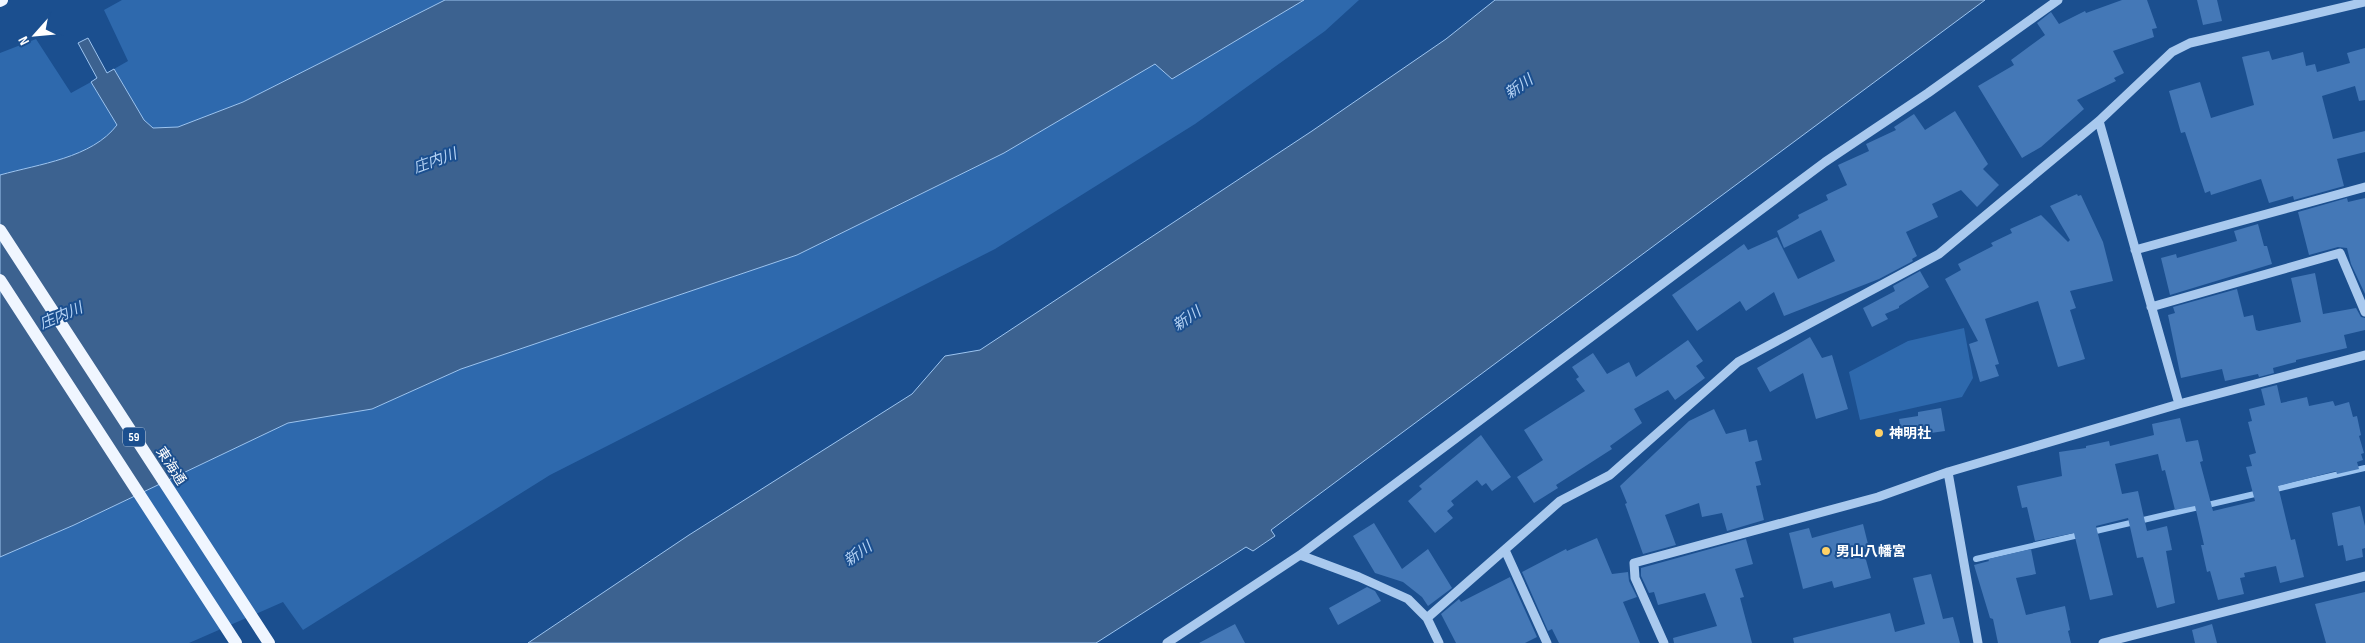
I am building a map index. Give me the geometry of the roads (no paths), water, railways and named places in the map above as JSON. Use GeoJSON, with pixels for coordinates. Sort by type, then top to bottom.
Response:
{"type":"FeatureCollection","features":[{"type":"Feature","properties":{"kind":"main road","name":"東海通"},"geometry":{"type":"LineString","coordinates":[[0,230],[268,643]]}},
{"type":"Feature","properties":{"kind":"main road","name":"59"},"geometry":{"type":"LineString","coordinates":[[0,280],[236,643]]}},
{"type":"Feature","properties":{"kind":"street"},"geometry":{"type":"LineString","coordinates":[[1167,643],[1300,554],[1817,167],[1928,93],[2058,0]]}},
{"type":"Feature","properties":{"kind":"street"},"geometry":{"type":"LineString","coordinates":[[1427,618],[1560,502],[1610,475],[1738,362],[1938,254],[2099,121],[2172,52],[2190,43],[2365,2]]}},
{"type":"Feature","properties":{"kind":"street"},"geometry":{"type":"LineString","coordinates":[[2099,121],[2179,404]]}},
{"type":"Feature","properties":{"kind":"street"},"geometry":{"type":"LineString","coordinates":[[2136,250],[2365,186]]}},
{"type":"Feature","properties":{"kind":"street"},"geometry":{"type":"LineString","coordinates":[[2152,307],[2340,253],[2365,312]]}},
{"type":"Feature","properties":{"kind":"street"},"geometry":{"type":"LineString","coordinates":[[1664,643],[1635,578],[1634,563],[1878,497],[1948,472],[2179,404],[2365,355]]}},
{"type":"Feature","properties":{"kind":"street"},"geometry":{"type":"LineString","coordinates":[[1948,472],[1978,643]]}},
{"type":"Feature","properties":{"kind":"street"},"geometry":{"type":"LineString","coordinates":[[1505,550],[1547,643]]}},
{"type":"Feature","properties":{"kind":"street"},"geometry":{"type":"LineString","coordinates":[[1300,554],[1408,599],[1427,618],[1439,643]]}},
{"type":"Feature","properties":{"kind":"street"},"geometry":{"type":"LineString","coordinates":[[2103,643],[2365,576]]}},
{"type":"Feature","properties":{"kind":"water","name":"庄内川"},"geometry":{"type":"Polygon","coordinates":[[[445,0],[1304,0],[1172,79],[1155,64],[1004,153],[797,255],[461,369],[372,409],[288,423],[74,525],[0,557],[0,175],[48,163],[79,152],[94,145],[117,125],[91,82],[97,78],[78,43],[88,38],[107,73],[114,69],[144,120],[153,128],[178,127],[243,102],[445,0]]]}},
{"type":"Feature","properties":{"kind":"water","name":"新川"},"geometry":{"type":"Polygon","coordinates":[[[1495,0],[1985,0],[1271,530],[1275,536],[1253,551],[1246,547],[1096,643],[528,643],[689,535],[912,394],[945,356],[980,350],[1312,131],[1446,39],[1495,0]]]}},
{"type":"Feature","properties":{"kind":"waterway"},"geometry":{"type":"LineString","coordinates":[[2272,490],[2365,468]]}},
{"type":"Feature","properties":{"kind":"waterway"},"geometry":{"type":"LineString","coordinates":[[1976,559],[2259,493]]}},
{"type":"Feature","properties":{"kind":"place","name":"神明社"},"geometry":{"type":"Point","coordinates":[1879,433]}},
{"type":"Feature","properties":{"kind":"place","name":"男山八幡宮"},"geometry":{"type":"Point","coordinates":[1826,551]}}]}
